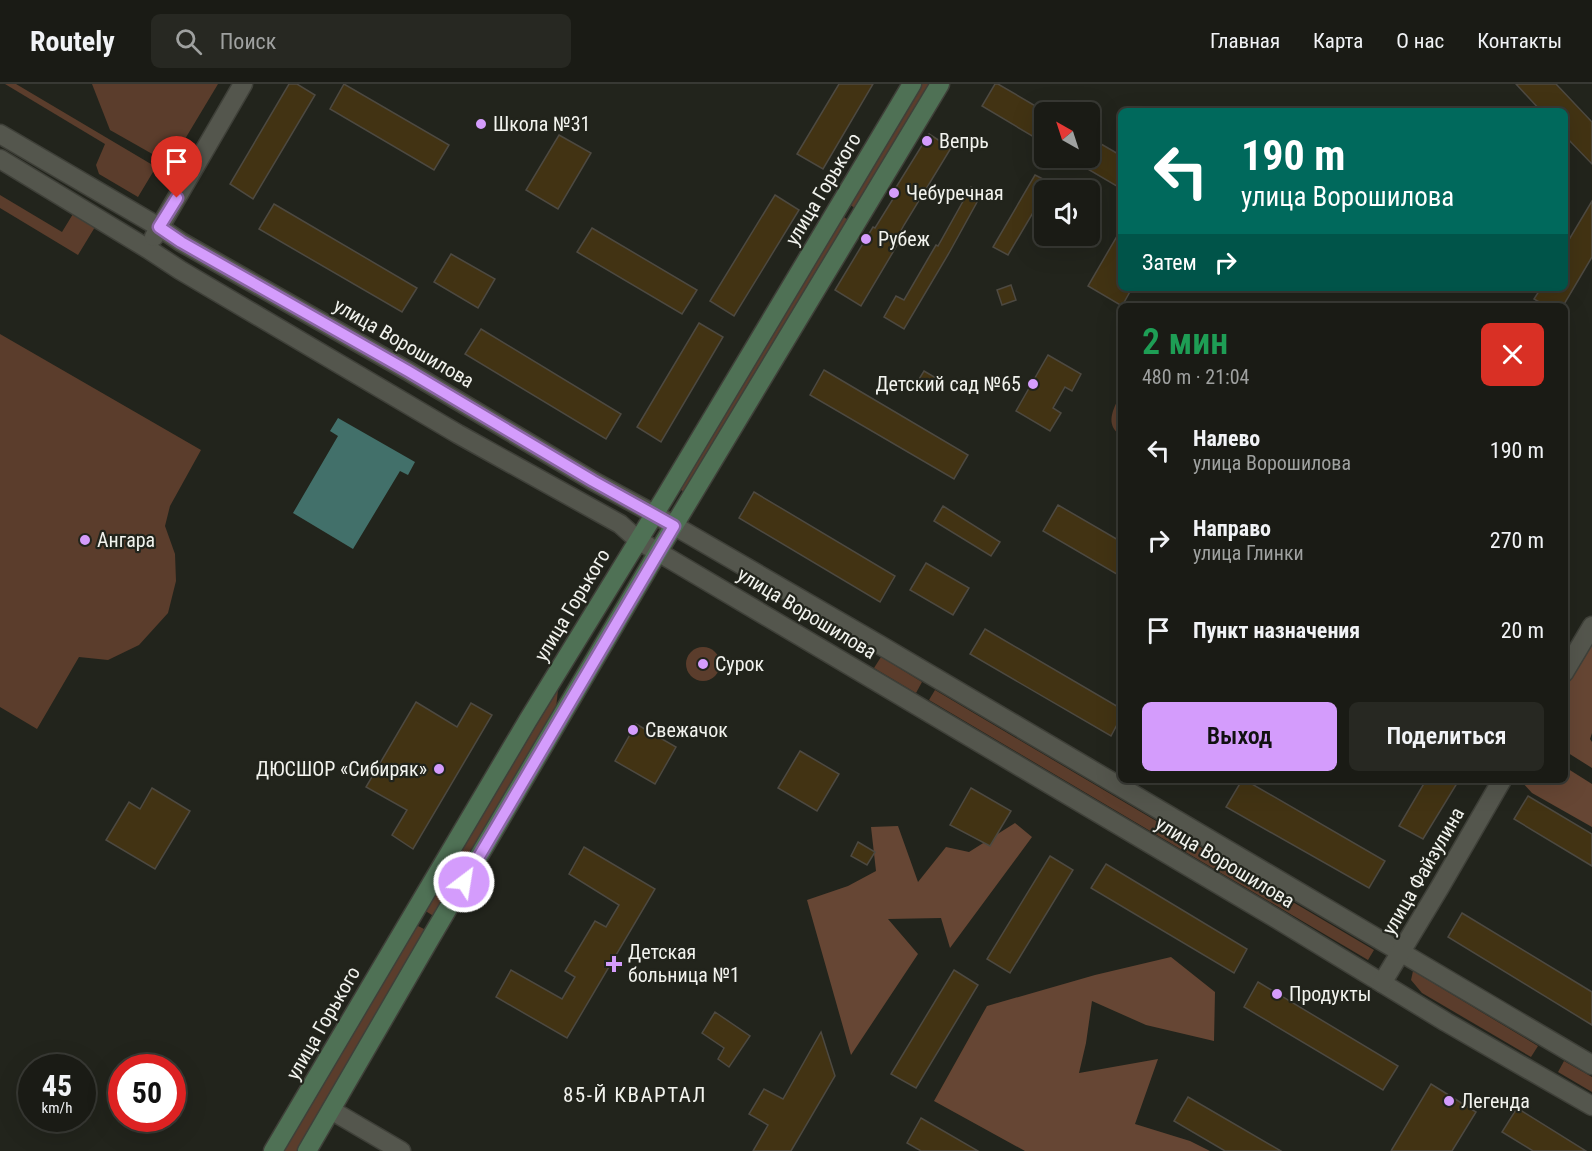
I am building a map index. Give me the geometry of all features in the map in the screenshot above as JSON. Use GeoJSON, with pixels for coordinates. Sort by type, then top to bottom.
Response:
{"type":"FeatureCollection","features":[{"type":"Feature","properties":{"kind":"main road","name":"улица Горького"},"geometry":{"type":"LineString","coordinates":[[273,1151],[528,720],[912,84]]}},
{"type":"Feature","properties":{"kind":"main road"},"geometry":{"type":"LineString","coordinates":[[307,1151],[658,552],[940,84]]}},
{"type":"Feature","properties":{"kind":"main road"},"geometry":{"type":"LineString","coordinates":[[407,923],[417,917],[430,920],[434,928],[430,939]]}},
{"type":"Feature","properties":{"kind":"street"},"geometry":{"type":"LineString","coordinates":[[148,249],[243,84]]}},
{"type":"Feature","properties":{"kind":"street","name":"улица Ворошилова"},"geometry":{"type":"LineString","coordinates":[[0,134],[181,242],[880,645],[1592,1065]]}},
{"type":"Feature","properties":{"kind":"street","name":"улица Ворошилова"},"geometry":{"type":"LineString","coordinates":[[0,159],[180,270],[449,428],[620,524],[638,540],[658,552],[1277,919],[1446,1022],[1592,1106]]}},
{"type":"Feature","properties":{"kind":"street"},"geometry":{"type":"LineString","coordinates":[[1568,666],[1592,626]]}},
{"type":"Feature","properties":{"kind":"street","name":"улица Файзулина"},"geometry":{"type":"LineString","coordinates":[[1382,983],[1500,783]]}},
{"type":"Feature","properties":{"kind":"street"},"geometry":{"type":"LineString","coordinates":[[331,1110],[401,1151]]}},
{"type":"Feature","properties":{"kind":"shaded area"},"geometry":{"type":"Polygon","coordinates":[[[5,84],[16,84],[156,167],[138,197],[99,174],[96,165],[105,144],[5,84]]]}},
{"type":"Feature","properties":{"kind":"shaded area"},"geometry":{"type":"Polygon","coordinates":[[[92,84],[218,84],[170,164],[110,130],[92,84]]]}},
{"type":"Feature","properties":{"kind":"shaded area"},"geometry":{"type":"Polygon","coordinates":[[[920,84],[930,84],[856,209],[849,204],[920,84]]]}},
{"type":"Feature","properties":{"kind":"shaded area"},"geometry":{"type":"Polygon","coordinates":[[[0,195],[62,232],[73,214],[95,227],[78,255],[0,208],[0,195]]]}},
{"type":"Feature","properties":{"kind":"shaded area"},"geometry":{"type":"Polygon","coordinates":[[[842,216],[850,221],[687,494],[678,488],[842,216]]]}},
{"type":"Feature","properties":{"kind":"shaded area","name":"Ангара"},"geometry":{"type":"Polygon","coordinates":[[[0,334],[201,450],[170,506],[165,526],[175,554],[176,581],[168,613],[139,645],[108,660],[79,657],[37,729],[0,707],[0,334]]]}},
{"type":"Feature","properties":{"kind":"shaded area"},"geometry":{"type":"Polygon","coordinates":[[[1118,400],[1118,433],[1113,426],[1113,411],[1118,400]]]}},
{"type":"Feature","properties":{"kind":"shaded area"},"geometry":{"type":"Polygon","coordinates":[[[1592,635],[1592,733],[1590,739],[1592,768],[1568,753],[1568,676],[1592,635]]]}},
{"type":"Feature","properties":{"kind":"shaded area"},"geometry":{"type":"Polygon","coordinates":[[[703,647],[715,652],[720,664],[715,676],[703,681],[691,676],[686,664],[691,652],[703,647]]]}},
{"type":"Feature","properties":{"kind":"shaded area"},"geometry":{"type":"Polygon","coordinates":[[[881,657],[922,682],[916,693],[874,668],[881,657]]]}},
{"type":"Feature","properties":{"kind":"shaded area"},"geometry":{"type":"Polygon","coordinates":[[[558,690],[556,708],[435,917],[424,910],[558,690]]]}},
{"type":"Feature","properties":{"kind":"shaded area"},"geometry":{"type":"Polygon","coordinates":[[[935,690],[1374,950],[1368,960],[929,700],[935,690]]]}},
{"type":"Feature","properties":{"kind":"shaded area"},"geometry":{"type":"Polygon","coordinates":[[[1568,769],[1592,784],[1592,827],[1532,793],[1523,783],[1568,783],[1568,769]]]}},
{"type":"Feature","properties":{"kind":"shaded area"},"geometry":{"type":"Polygon","coordinates":[[[1015,823],[1032,837],[950,948],[941,918],[888,919],[918,954],[851,1055],[807,900],[848,886],[876,871],[871,827],[898,826],[918,882],[946,847],[969,852],[1015,823]]]}},
{"type":"Feature","properties":{"kind":"shaded area"},"geometry":{"type":"Polygon","coordinates":[[[416,925],[428,931],[299,1151],[283,1151],[416,925]]]}},
{"type":"Feature","properties":{"kind":"shaded area"},"geometry":{"type":"Polygon","coordinates":[[[1171,957],[1215,992],[1214,1041],[1146,1025],[1092,1001],[1079,1073],[1158,1059],[1135,1124],[1190,1141],[1210,1151],[1025,1151],[934,1101],[987,1006],[1095,975],[1171,957]]]}},
{"type":"Feature","properties":{"kind":"shaded area"},"geometry":{"type":"Polygon","coordinates":[[[1413,971],[1538,1046],[1531,1057],[1422,993],[1411,980],[1413,971]]]}},
{"type":"Feature","properties":{"kind":"shaded area"},"geometry":{"type":"Polygon","coordinates":[[[1564,1061],[1592,1077],[1592,1092],[1558,1072],[1564,1061]]]}},
{"type":"Feature","properties":{"kind":"water"},"geometry":{"type":"Polygon","coordinates":[[[338,418],[415,462],[408,475],[400,471],[353,549],[293,513],[338,436],[330,431],[338,418]]]}},
{"type":"Feature","properties":{"kind":"building"},"geometry":{"type":"Polygon","coordinates":[[[289,84],[297,84],[315,95],[253,199],[230,184],[289,84]]]}},
{"type":"Feature","properties":{"kind":"building"},"geometry":{"type":"Polygon","coordinates":[[[344,84],[449,145],[434,170],[330,109],[344,84]]]}},
{"type":"Feature","properties":{"kind":"building"},"geometry":{"type":"Polygon","coordinates":[[[839,84],[873,84],[823,169],[797,154],[839,84]]]}},
{"type":"Feature","properties":{"kind":"building"},"geometry":{"type":"Polygon","coordinates":[[[995,84],[1034,105],[1034,137],[982,106],[995,84]]]}},
{"type":"Feature","properties":{"kind":"building"},"geometry":{"type":"Polygon","coordinates":[[[1516,84],[1556,84],[1592,122],[1592,164],[1568,139],[1568,108],[1538,108],[1516,84]]]}},
{"type":"Feature","properties":{"kind":"building"},"geometry":{"type":"Polygon","coordinates":[[[929,134],[951,148],[904,225],[896,240],[899,242],[861,306],[835,290],[873,227],[875,228],[893,199],[890,197],[929,134]]]}},
{"type":"Feature","properties":{"kind":"building"},"geometry":{"type":"Polygon","coordinates":[[[559,135],[591,153],[558,209],[526,190],[559,135]]]}},
{"type":"Feature","properties":{"kind":"building"},"geometry":{"type":"Polygon","coordinates":[[[1100,143],[1118,154],[1118,187],[1086,168],[1100,168],[1100,143]]]}},
{"type":"Feature","properties":{"kind":"building"},"geometry":{"type":"Polygon","coordinates":[[[1035,175],[1045,180],[1034,180],[1034,211],[1008,255],[993,247],[1035,175]]]}},
{"type":"Feature","properties":{"kind":"building"},"geometry":{"type":"Polygon","coordinates":[[[971,187],[982,193],[904,329],[884,317],[896,296],[904,300],[971,187]]]}},
{"type":"Feature","properties":{"kind":"building"},"geometry":{"type":"Polygon","coordinates":[[[775,195],[799,210],[734,316],[710,301],[775,195]]]}},
{"type":"Feature","properties":{"kind":"building"},"geometry":{"type":"Polygon","coordinates":[[[1592,201],[1592,257],[1565,303],[1541,303],[1534,299],[1539,291],[1568,291],[1568,241],[1592,201]]]}},
{"type":"Feature","properties":{"kind":"building"},"geometry":{"type":"Polygon","coordinates":[[[274,204],[417,288],[402,312],[259,229],[274,204]]]}},
{"type":"Feature","properties":{"kind":"building"},"geometry":{"type":"Polygon","coordinates":[[[592,228],[697,290],[682,314],[577,252],[592,228]]]}},
{"type":"Feature","properties":{"kind":"building"},"geometry":{"type":"Polygon","coordinates":[[[1118,234],[1118,291],[1130,291],[1124,303],[1118,304],[1088,286],[1118,234]]]}},
{"type":"Feature","properties":{"kind":"building"},"geometry":{"type":"Polygon","coordinates":[[[451,254],[495,279],[478,308],[434,282],[451,254]]]}},
{"type":"Feature","properties":{"kind":"building"},"geometry":{"type":"Polygon","coordinates":[[[1011,285],[1016,300],[1002,305],[997,290],[1011,285]]]}},
{"type":"Feature","properties":{"kind":"building"},"geometry":{"type":"Polygon","coordinates":[[[699,323],[723,337],[661,442],[637,427],[699,323]]]}},
{"type":"Feature","properties":{"kind":"building"},"geometry":{"type":"Polygon","coordinates":[[[481,329],[621,414],[606,439],[465,354],[481,329]]]}},
{"type":"Feature","properties":{"kind":"building"},"geometry":{"type":"Polygon","coordinates":[[[1048,355],[1081,374],[1072,391],[1065,387],[1053,408],[1061,413],[1050,431],[1016,411],[1048,355]]]}},
{"type":"Feature","properties":{"kind":"building"},"geometry":{"type":"Polygon","coordinates":[[[824,370],[968,455],[954,479],[810,395],[824,370]]]}},
{"type":"Feature","properties":{"kind":"building"},"geometry":{"type":"Polygon","coordinates":[[[924,371],[936,378],[928,391],[916,384],[924,371]]]}},
{"type":"Feature","properties":{"kind":"building"},"geometry":{"type":"Polygon","coordinates":[[[754,492],[895,576],[880,602],[739,518],[754,492]]]}},
{"type":"Feature","properties":{"kind":"building"},"geometry":{"type":"Polygon","coordinates":[[[1058,505],[1118,540],[1118,575],[1043,531],[1058,505]]]}},
{"type":"Feature","properties":{"kind":"building"},"geometry":{"type":"Polygon","coordinates":[[[943,506],[1000,542],[991,556],[934,521],[943,506]]]}},
{"type":"Feature","properties":{"kind":"building"},"geometry":{"type":"Polygon","coordinates":[[[926,563],[969,588],[953,615],[910,590],[926,563]]]}},
{"type":"Feature","properties":{"kind":"building"},"geometry":{"type":"Polygon","coordinates":[[[985,629],[1118,707],[1118,723],[1111,736],[970,654],[985,629]]]}},
{"type":"Feature","properties":{"kind":"building"},"geometry":{"type":"Polygon","coordinates":[[[416,702],[457,727],[471,703],[492,715],[413,849],[392,835],[407,810],[366,787],[416,702]]]}},
{"type":"Feature","properties":{"kind":"building"},"geometry":{"type":"Polygon","coordinates":[[[636,724],[676,747],[655,784],[615,761],[636,724]]]}},
{"type":"Feature","properties":{"kind":"building"},"geometry":{"type":"Polygon","coordinates":[[[800,751],[839,774],[817,811],[778,788],[800,751]]]}},
{"type":"Feature","properties":{"kind":"building"},"geometry":{"type":"Polygon","coordinates":[[[1240,783],[1250,783],[1385,861],[1369,888],[1226,807],[1240,783]]]}},
{"type":"Feature","properties":{"kind":"building"},"geometry":{"type":"Polygon","coordinates":[[[1424,783],[1457,783],[1423,839],[1399,826],[1424,783]]]}},
{"type":"Feature","properties":{"kind":"building"},"geometry":{"type":"Polygon","coordinates":[[[152,788],[190,811],[155,869],[106,840],[129,802],[140,809],[152,788]]]}},
{"type":"Feature","properties":{"kind":"building"},"geometry":{"type":"Polygon","coordinates":[[[971,788],[1011,811],[990,846],[950,825],[971,788]]]}},
{"type":"Feature","properties":{"kind":"building"},"geometry":{"type":"Polygon","coordinates":[[[1528,796],[1592,834],[1592,866],[1514,819],[1528,796]]]}},
{"type":"Feature","properties":{"kind":"building"},"geometry":{"type":"Polygon","coordinates":[[[858,842],[875,852],[867,865],[851,856],[858,842]]]}},
{"type":"Feature","properties":{"kind":"building"},"geometry":{"type":"Polygon","coordinates":[[[584,847],[655,889],[567,1038],[496,997],[511,970],[562,999],[575,977],[565,971],[595,921],[606,927],[619,905],[569,874],[584,847]]]}},
{"type":"Feature","properties":{"kind":"building"},"geometry":{"type":"Polygon","coordinates":[[[1050,856],[1073,870],[1010,973],[987,959],[1050,856]]]}},
{"type":"Feature","properties":{"kind":"building"},"geometry":{"type":"Polygon","coordinates":[[[1106,864],[1247,949],[1234,973],[1091,888],[1106,864]]]}},
{"type":"Feature","properties":{"kind":"building"},"geometry":{"type":"Polygon","coordinates":[[[1462,913],[1592,992],[1592,1025],[1448,937],[1462,913]]]}},
{"type":"Feature","properties":{"kind":"building"},"geometry":{"type":"Polygon","coordinates":[[[954,970],[978,985],[916,1088],[891,1074],[954,970]]]}},
{"type":"Feature","properties":{"kind":"building"},"geometry":{"type":"Polygon","coordinates":[[[1258,982],[1398,1066],[1383,1090],[1244,1007],[1258,982]]]}},
{"type":"Feature","properties":{"kind":"building"},"geometry":{"type":"Polygon","coordinates":[[[715,1012],[750,1036],[729,1067],[718,1059],[724,1048],[702,1033],[715,1012]]]}},
{"type":"Feature","properties":{"kind":"building"},"geometry":{"type":"Polygon","coordinates":[[[821,1032],[835,1076],[791,1151],[753,1151],[768,1125],[749,1114],[764,1089],[783,1099],[821,1032]]]}},
{"type":"Feature","properties":{"kind":"building"},"geometry":{"type":"Polygon","coordinates":[[[1431,1084],[1476,1112],[1452,1151],[1391,1151],[1431,1084]]]}},
{"type":"Feature","properties":{"kind":"building"},"geometry":{"type":"Polygon","coordinates":[[[1188,1097],[1281,1151],[1225,1151],[1174,1121],[1188,1097]]]}},
{"type":"Feature","properties":{"kind":"building"},"geometry":{"type":"Polygon","coordinates":[[[1517,1108],[1586,1151],[1533,1151],[1502,1132],[1517,1108]]]}},
{"type":"Feature","properties":{"kind":"building"},"geometry":{"type":"Polygon","coordinates":[[[921,1118],[978,1151],[921,1151],[907,1143],[921,1118]]]}},
{"type":"Feature","properties":{"kind":"place","name":"Школа №31"},"geometry":{"type":"Point","coordinates":[481,124]}},
{"type":"Feature","properties":{"kind":"place","name":"Вепрь"},"geometry":{"type":"Point","coordinates":[927,141]}},
{"type":"Feature","properties":{"kind":"place","name":"Чебуречная"},"geometry":{"type":"Point","coordinates":[894,193]}},
{"type":"Feature","properties":{"kind":"place","name":"Рубеж"},"geometry":{"type":"Point","coordinates":[866,239]}},
{"type":"Feature","properties":{"kind":"place","name":"Детский сад №65"},"geometry":{"type":"Point","coordinates":[1033,384]}},
{"type":"Feature","properties":{"kind":"place","name":"Ангара"},"geometry":{"type":"Point","coordinates":[85,540]}},
{"type":"Feature","properties":{"kind":"place","name":"Сурок"},"geometry":{"type":"Point","coordinates":[703,664]}},
{"type":"Feature","properties":{"kind":"place","name":"Свежачок"},"geometry":{"type":"Point","coordinates":[633,730]}},
{"type":"Feature","properties":{"kind":"place","name":"ДЮСШОР «Сибиряк»"},"geometry":{"type":"Point","coordinates":[439,769]}},
{"type":"Feature","properties":{"kind":"place","name":"Детская больница №1"},"geometry":{"type":"Point","coordinates":[614,964]}},
{"type":"Feature","properties":{"kind":"place","name":"Продукты"},"geometry":{"type":"Point","coordinates":[1277,994]}},
{"type":"Feature","properties":{"kind":"place","name":"Легенда"},"geometry":{"type":"Point","coordinates":[1449,1101]}},
{"type":"Feature","properties":{"kind":"district","name":"85-Й КВАРТАЛ"},"geometry":{"type":"Point","coordinates":[635,1095]}},
{"type":"Feature","properties":{"kind":"route"},"geometry":{"type":"LineString","coordinates":[[177,198],[159,227],[181,242],[674,526],[464,882]]}}]}
